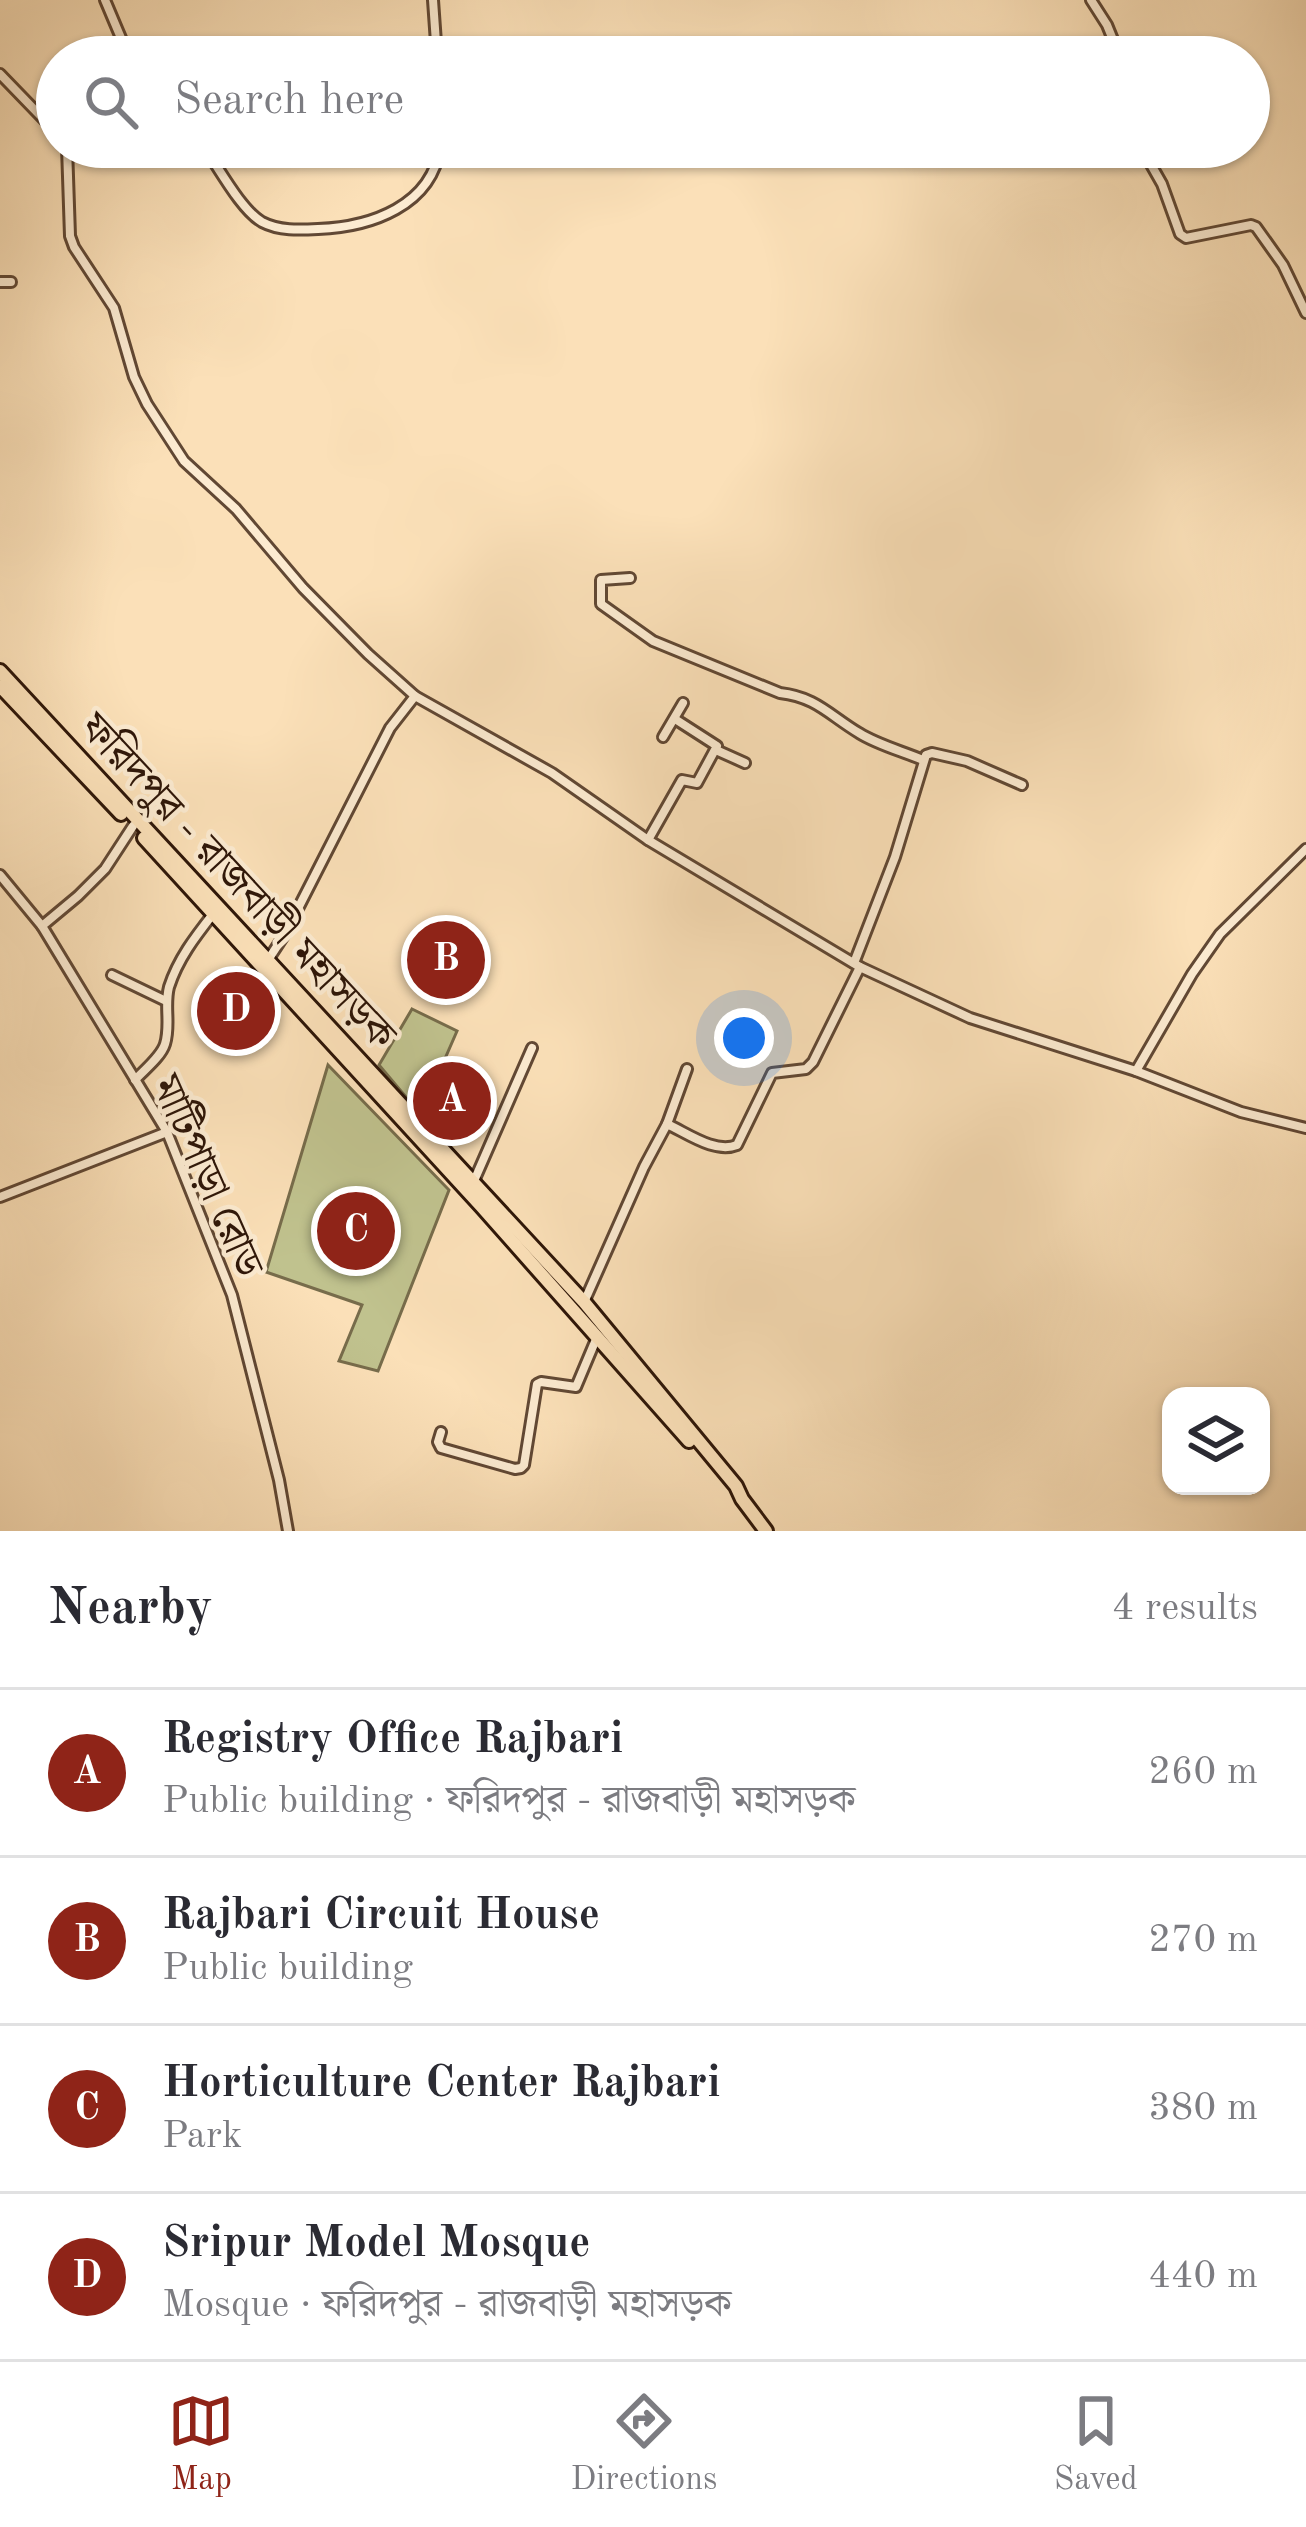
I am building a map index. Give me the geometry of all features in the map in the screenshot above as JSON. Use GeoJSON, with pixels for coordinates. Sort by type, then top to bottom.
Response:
{"type":"FeatureCollection","features":[{"type":"Feature","properties":{"kind":"main road","name":"ফরিদপুর - রাজবাড়ী মহাসড়ক"},"geometry":{"type":"LineString","coordinates":[[0,670],[474,1181],[736,1486],[742,1499]]}},
{"type":"Feature","properties":{"kind":"main road","name":"ফরিদপুর - রাজবাড়ী মহাসড়ক"},"geometry":{"type":"LineString","coordinates":[[1,692],[133,826],[579,1306],[597,1336],[742,1499]]}},
{"type":"Feature","properties":{"kind":"main road"},"geometry":{"type":"LineString","coordinates":[[742,1499],[766,1531]]}},
{"type":"Feature","properties":{"kind":"street"},"geometry":{"type":"LineString","coordinates":[[105,0],[120,36]]}},
{"type":"Feature","properties":{"kind":"street"},"geometry":{"type":"LineString","coordinates":[[433,0],[436,36]]}},
{"type":"Feature","properties":{"kind":"street"},"geometry":{"type":"LineString","coordinates":[[1091,0],[1111,36]]}},
{"type":"Feature","properties":{"kind":"street"},"geometry":{"type":"LineString","coordinates":[[0,74],[36,112]]}},
{"type":"Feature","properties":{"kind":"street"},"geometry":{"type":"LineString","coordinates":[[68,168],[74,247],[114,308],[134,377],[184,461],[236,509],[335,621],[415,696],[552,772],[648,840],[857,965],[970,1018],[1136,1071],[1241,1112],[1306,1128]]}},
{"type":"Feature","properties":{"kind":"street"},"geometry":{"type":"LineString","coordinates":[[219,168],[256,219],[276,228],[300,230],[376,221],[403,207],[436,168]]}},
{"type":"Feature","properties":{"kind":"street"},"geometry":{"type":"LineString","coordinates":[[1153,168],[1180,234],[1196,238],[1251,224],[1256,227],[1283,265],[1306,314]]}},
{"type":"Feature","properties":{"kind":"street"},"geometry":{"type":"LineString","coordinates":[[630,578],[602,580],[602,604],[652,641],[780,693],[815,702],[861,734],[923,760]]}},
{"type":"Feature","properties":{"kind":"street"},"geometry":{"type":"LineString","coordinates":[[268,960],[390,728],[415,696]]}},
{"type":"Feature","properties":{"kind":"street"},"geometry":{"type":"LineString","coordinates":[[662,737],[683,703]]}},
{"type":"Feature","properties":{"kind":"street"},"geometry":{"type":"LineString","coordinates":[[648,840],[682,780],[697,783],[716,750],[715,743],[675,719]]}},
{"type":"Feature","properties":{"kind":"street"},"geometry":{"type":"LineString","coordinates":[[716,750],[745,763]]}},
{"type":"Feature","properties":{"kind":"street"},"geometry":{"type":"LineString","coordinates":[[667,1124],[721,1149],[736,1145],[772,1073],[806,1069],[813,1062],[857,965],[923,760],[932,753],[967,761],[1022,785]]}},
{"type":"Feature","properties":{"kind":"street"},"geometry":{"type":"LineString","coordinates":[[42,926],[105,869],[133,826]]}},
{"type":"Feature","properties":{"kind":"street"},"geometry":{"type":"LineString","coordinates":[[1136,1071],[1220,934],[1306,849]]}},
{"type":"Feature","properties":{"kind":"street","name":"মাটিপাড়া রোড"},"geometry":{"type":"LineString","coordinates":[[0,875],[42,926],[167,1132],[232,1295],[288,1531]]}},
{"type":"Feature","properties":{"kind":"street"},"geometry":{"type":"LineString","coordinates":[[135,1080],[162,1051],[170,985],[184,954],[212,914]]}},
{"type":"Feature","properties":{"kind":"street"},"geometry":{"type":"LineString","coordinates":[[112,975],[166,1001]]}},
{"type":"Feature","properties":{"kind":"street"},"geometry":{"type":"LineString","coordinates":[[474,1181],[532,1048]]}},
{"type":"Feature","properties":{"kind":"street"},"geometry":{"type":"LineString","coordinates":[[579,1306],[667,1124],[687,1069]]}},
{"type":"Feature","properties":{"kind":"street"},"geometry":{"type":"LineString","coordinates":[[0,1197],[167,1132]]}},
{"type":"Feature","properties":{"kind":"street"},"geometry":{"type":"LineString","coordinates":[[441,1432],[441,1448],[521,1468],[535,1388],[541,1382],[576,1387],[597,1336]]}},
{"type":"Feature","properties":{"kind":"green space"},"geometry":{"type":"Polygon","coordinates":[[[412,1009],[457,1031],[416,1109],[379,1065],[412,1009]]]}},
{"type":"Feature","properties":{"kind":"green space"},"geometry":{"type":"Polygon","coordinates":[[[328,1065],[449,1190],[378,1371],[339,1361],[362,1305],[266,1272],[328,1065]]]}},
{"type":"Feature","properties":{"kind":"place","name":"Rajbari Circuit House"},"geometry":{"type":"Point","coordinates":[446,960]}},
{"type":"Feature","properties":{"kind":"place","name":"Sripur Model Mosque"},"geometry":{"type":"Point","coordinates":[236,1011]}},
{"type":"Feature","properties":{"kind":"place","name":"Registry Office Rajbari"},"geometry":{"type":"Point","coordinates":[452,1101]}},
{"type":"Feature","properties":{"kind":"place","name":"Horticulture Center Rajbari"},"geometry":{"type":"Point","coordinates":[356,1231]}}]}
